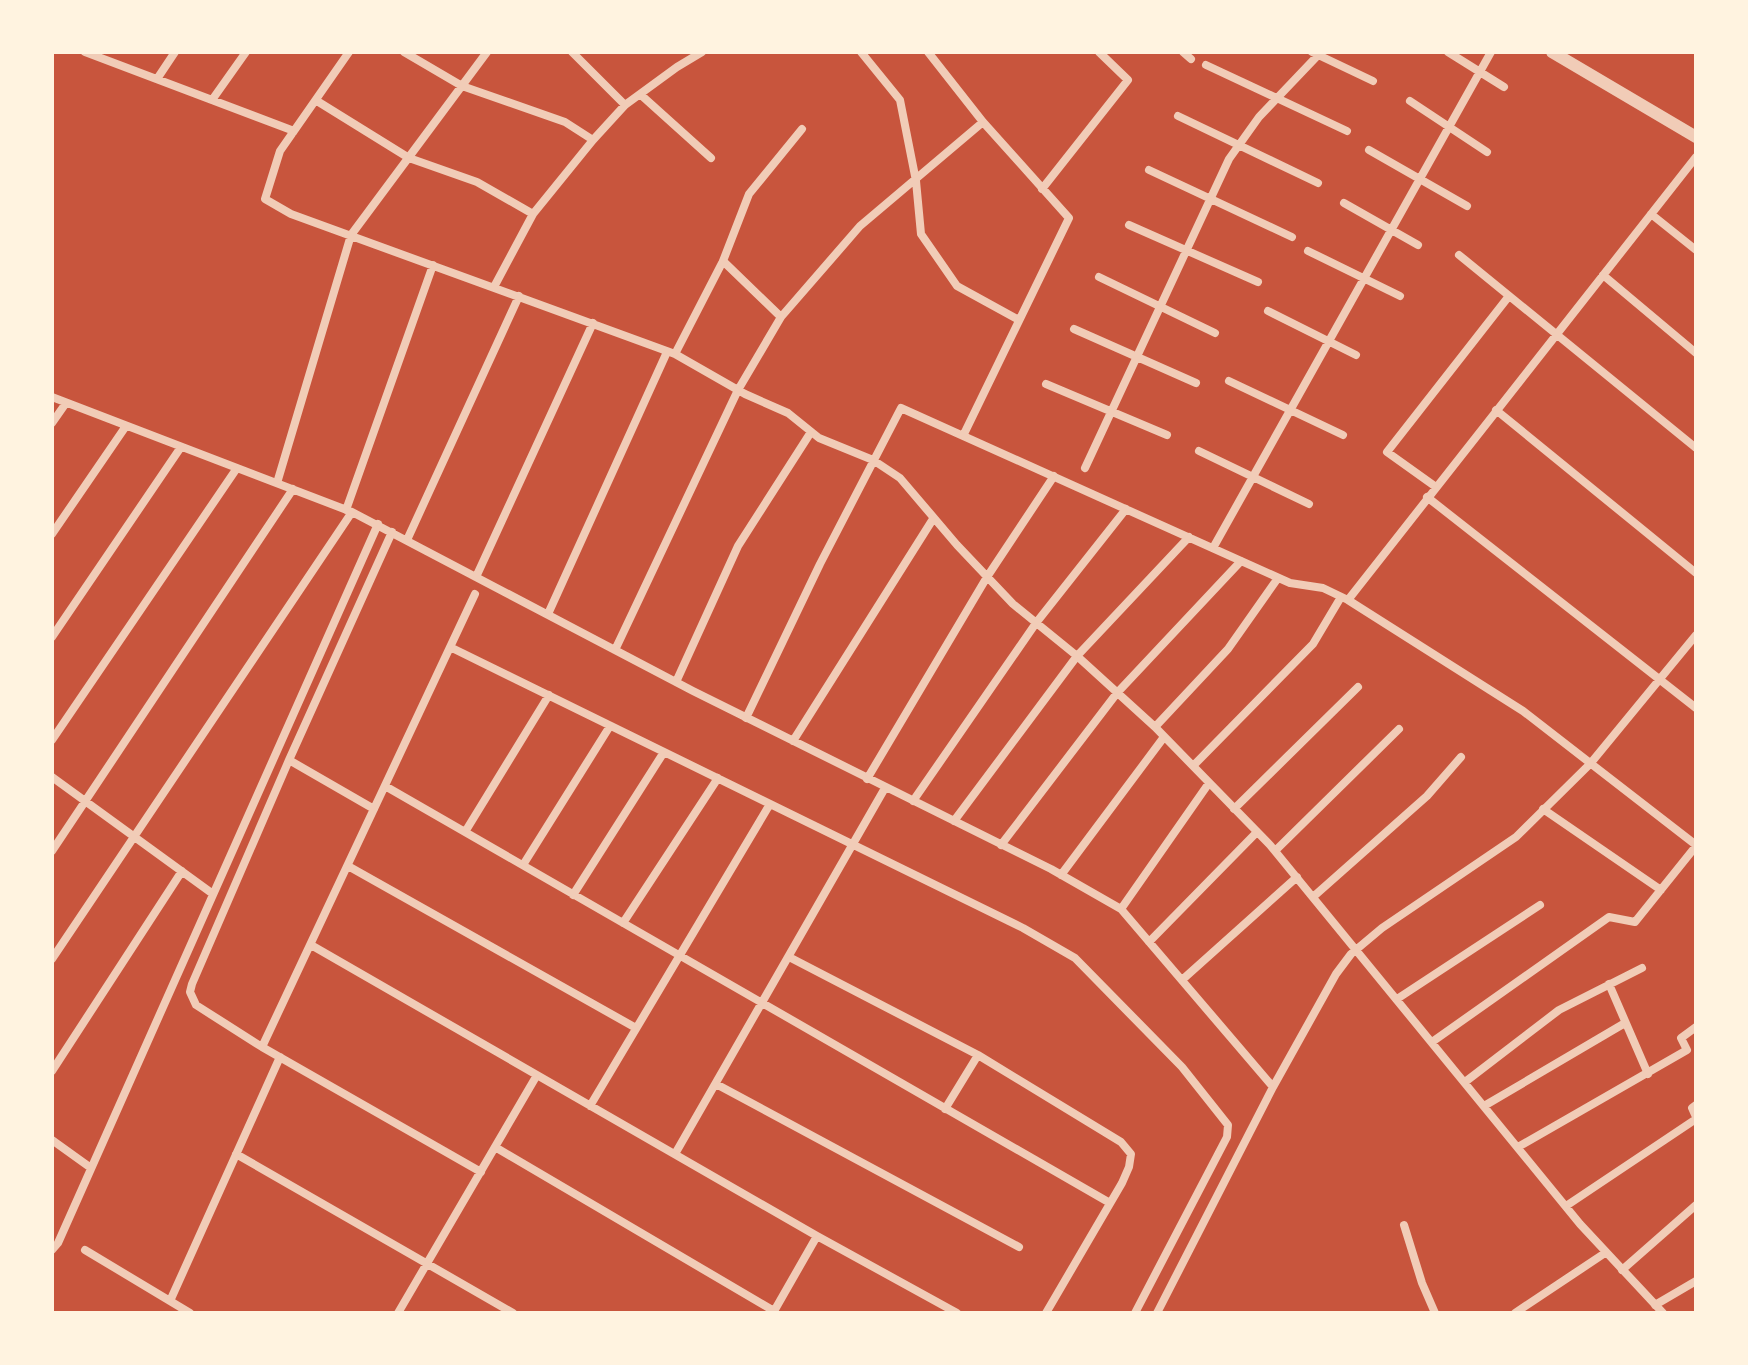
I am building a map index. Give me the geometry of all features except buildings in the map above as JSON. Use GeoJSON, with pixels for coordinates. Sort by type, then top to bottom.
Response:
{"type":"FeatureCollection","features":[{"type":"Feature","properties":{"kind":"street"},"geometry":{"type":"LineString","coordinates":[[157,79],[175,52]]}},
{"type":"Feature","properties":{"kind":"street"},"geometry":{"type":"LineString","coordinates":[[212,100],[246,52]]}},
{"type":"Feature","properties":{"kind":"street"},"geometry":{"type":"LineString","coordinates":[[404,52],[462,86],[565,122],[593,140]]}},
{"type":"Feature","properties":{"kind":"street"},"geometry":{"type":"LineString","coordinates":[[277,483],[351,235],[487,52]]}},
{"type":"Feature","properties":{"kind":"street"},"geometry":{"type":"LineString","coordinates":[[572,52],[625,105]]}},
{"type":"Feature","properties":{"kind":"street"},"geometry":{"type":"LineString","coordinates":[[494,287],[533,214],[593,140],[625,105],[702,52]]}},
{"type":"Feature","properties":{"kind":"street"},"geometry":{"type":"LineString","coordinates":[[861,52],[900,100],[916,181],[921,234],[957,286],[1019,320]]}},
{"type":"Feature","properties":{"kind":"street"},"geometry":{"type":"LineString","coordinates":[[928,52],[983,122],[1069,218],[963,436]]}},
{"type":"Feature","properties":{"kind":"street"},"geometry":{"type":"LineString","coordinates":[[1042,189],[1128,80],[1099,52]]}},
{"type":"Feature","properties":{"kind":"street"},"geometry":{"type":"LineString","coordinates":[[1183,52],[1191,59]]}},
{"type":"Feature","properties":{"kind":"street"},"geometry":{"type":"LineString","coordinates":[[1448,52],[1504,87]]}},
{"type":"Feature","properties":{"kind":"street"},"geometry":{"type":"LineString","coordinates":[[1213,548],[1491,52]]}},
{"type":"Feature","properties":{"kind":"street"},"geometry":{"type":"LineString","coordinates":[[1552,52],[1696,137]]}},
{"type":"Feature","properties":{"kind":"street"},"geometry":{"type":"LineString","coordinates":[[90,53],[294,131]]}},
{"type":"Feature","properties":{"kind":"street"},"geometry":{"type":"LineString","coordinates":[[1085,468],[1238,144],[1317,53],[1373,81]]}},
{"type":"Feature","properties":{"kind":"street"},"geometry":{"type":"LineString","coordinates":[[345,54],[317,101],[280,151],[265,199],[291,214],[671,353],[788,413],[819,438],[873,460],[900,478],[987,577],[1155,727],[1275,851],[1605,1253],[1663,1313]]}},
{"type":"Feature","properties":{"kind":"street"},"geometry":{"type":"LineString","coordinates":[[1206,65],[1347,131]]}},
{"type":"Feature","properties":{"kind":"street"},"geometry":{"type":"LineString","coordinates":[[641,95],[711,158]]}},
{"type":"Feature","properties":{"kind":"street"},"geometry":{"type":"LineString","coordinates":[[317,101],[409,158],[477,182],[533,214]]}},
{"type":"Feature","properties":{"kind":"street"},"geometry":{"type":"LineString","coordinates":[[1410,101],[1487,152]]}},
{"type":"Feature","properties":{"kind":"street"},"geometry":{"type":"LineString","coordinates":[[1178,116],[1318,183]]}},
{"type":"Feature","properties":{"kind":"street"},"geometry":{"type":"LineString","coordinates":[[615,650],[738,390],[781,317],[860,226],[983,122]]}},
{"type":"Feature","properties":{"kind":"street"},"geometry":{"type":"LineString","coordinates":[[548,614],[671,353],[723,261],[754,185],[802,129]]}},
{"type":"Feature","properties":{"kind":"street"},"geometry":{"type":"LineString","coordinates":[[1369,150],[1467,206]]}},
{"type":"Feature","properties":{"kind":"street"},"geometry":{"type":"LineString","coordinates":[[1193,766],[1313,644],[1345,598],[1695,159]]}},
{"type":"Feature","properties":{"kind":"street"},"geometry":{"type":"LineString","coordinates":[[1149,170],[1292,237]]}},
{"type":"Feature","properties":{"kind":"street"},"geometry":{"type":"LineString","coordinates":[[1344,203],[1418,245]]}},
{"type":"Feature","properties":{"kind":"street"},"geometry":{"type":"LineString","coordinates":[[1651,214],[1696,250]]}},
{"type":"Feature","properties":{"kind":"street"},"geometry":{"type":"LineString","coordinates":[[1129,225],[1258,282]]}},
{"type":"Feature","properties":{"kind":"street"},"geometry":{"type":"LineString","coordinates":[[1308,251],[1400,296]]}},
{"type":"Feature","properties":{"kind":"street"},"geometry":{"type":"LineString","coordinates":[[1459,255],[1696,448]]}},
{"type":"Feature","properties":{"kind":"street"},"geometry":{"type":"LineString","coordinates":[[723,261],[781,317]]}},
{"type":"Feature","properties":{"kind":"street"},"geometry":{"type":"LineString","coordinates":[[52,959],[349,511],[433,265]]}},
{"type":"Feature","properties":{"kind":"street"},"geometry":{"type":"LineString","coordinates":[[1603,275],[1696,353]]}},
{"type":"Feature","properties":{"kind":"street"},"geometry":{"type":"LineString","coordinates":[[1099,277],[1215,333]]}},
{"type":"Feature","properties":{"kind":"street"},"geometry":{"type":"LineString","coordinates":[[407,540],[519,296]]}},
{"type":"Feature","properties":{"kind":"street"},"geometry":{"type":"LineString","coordinates":[[1436,487],[1387,452],[1509,296]]}},
{"type":"Feature","properties":{"kind":"street"},"geometry":{"type":"LineString","coordinates":[[1268,311],[1356,355]]}},
{"type":"Feature","properties":{"kind":"street"},"geometry":{"type":"LineString","coordinates":[[476,577],[593,323]]}},
{"type":"Feature","properties":{"kind":"street"},"geometry":{"type":"LineString","coordinates":[[1074,329],[1196,383]]}},
{"type":"Feature","properties":{"kind":"street"},"geometry":{"type":"LineString","coordinates":[[1229,381],[1343,435]]}},
{"type":"Feature","properties":{"kind":"street"},"geometry":{"type":"LineString","coordinates":[[1046,384],[1167,435]]}},
{"type":"Feature","properties":{"kind":"street"},"geometry":{"type":"LineString","coordinates":[[52,397],[378,524],[746,718],[1061,875],[1121,909],[1273,1087]]}},
{"type":"Feature","properties":{"kind":"street"},"geometry":{"type":"LineString","coordinates":[[52,423],[66,403]]}},
{"type":"Feature","properties":{"kind":"street"},"geometry":{"type":"LineString","coordinates":[[746,718],[901,408],[1278,578],[1323,588],[1345,598],[1523,711],[1696,846],[1635,922],[1609,917],[1432,1042]]}},
{"type":"Feature","properties":{"kind":"street"},"geometry":{"type":"LineString","coordinates":[[1496,410],[1696,573]]}},
{"type":"Feature","properties":{"kind":"street"},"geometry":{"type":"LineString","coordinates":[[52,534],[126,426]]}},
{"type":"Feature","properties":{"kind":"street"},"geometry":{"type":"LineString","coordinates":[[676,682],[738,546],[811,432]]}},
{"type":"Feature","properties":{"kind":"street"},"geometry":{"type":"LineString","coordinates":[[52,637],[181,447]]}},
{"type":"Feature","properties":{"kind":"street"},"geometry":{"type":"LineString","coordinates":[[1199,451],[1309,504]]}},
{"type":"Feature","properties":{"kind":"street"},"geometry":{"type":"LineString","coordinates":[[52,740],[237,468]]}},
{"type":"Feature","properties":{"kind":"street"},"geometry":{"type":"LineString","coordinates":[[867,779],[987,577],[1054,476]]}},
{"type":"Feature","properties":{"kind":"street"},"geometry":{"type":"LineString","coordinates":[[52,851],[293,489]]}},
{"type":"Feature","properties":{"kind":"street"},"geometry":{"type":"LineString","coordinates":[[1427,497],[1696,708]]}},
{"type":"Feature","properties":{"kind":"street"},"geometry":{"type":"LineString","coordinates":[[913,801],[1036,623],[1126,509]]}},
{"type":"Feature","properties":{"kind":"street"},"geometry":{"type":"LineString","coordinates":[[793,741],[933,519]]}},
{"type":"Feature","properties":{"kind":"street"},"geometry":{"type":"LineString","coordinates":[[52,1250],[58,1243],[378,524]]}},
{"type":"Feature","properties":{"kind":"street"},"geometry":{"type":"LineString","coordinates":[[392,532],[289,760],[190,992],[196,1005],[262,1047],[481,1172]]}},
{"type":"Feature","properties":{"kind":"street"},"geometry":{"type":"LineString","coordinates":[[954,821],[1077,656],[1189,537]]}},
{"type":"Feature","properties":{"kind":"street"},"geometry":{"type":"LineString","coordinates":[[1001,845],[1117,693],[1241,561]]}},
{"type":"Feature","properties":{"kind":"street"},"geometry":{"type":"LineString","coordinates":[[1155,727],[1228,649],[1278,578]]}},
{"type":"Feature","properties":{"kind":"street"},"geometry":{"type":"LineString","coordinates":[[262,1047],[475,594]]}},
{"type":"Feature","properties":{"kind":"street"},"geometry":{"type":"LineString","coordinates":[[1157,1313],[1273,1087],[1336,974],[1356,949],[1382,928],[1516,837],[1590,764],[1696,635]]}},
{"type":"Feature","properties":{"kind":"street"},"geometry":{"type":"LineString","coordinates":[[450,647],[1023,928],[1075,958],[1182,1067],[1225,1120],[1229,1130],[1135,1313]]}},
{"type":"Feature","properties":{"kind":"street"},"geometry":{"type":"LineString","coordinates":[[1234,809],[1358,687]]}},
{"type":"Feature","properties":{"kind":"street"},"geometry":{"type":"LineString","coordinates":[[465,832],[549,695]]}},
{"type":"Feature","properties":{"kind":"street"},"geometry":{"type":"LineString","coordinates":[[523,865],[610,726]]}},
{"type":"Feature","properties":{"kind":"street"},"geometry":{"type":"LineString","coordinates":[[1275,851],[1399,729]]}},
{"type":"Feature","properties":{"kind":"street"},"geometry":{"type":"LineString","coordinates":[[1061,875],[1164,737]]}},
{"type":"Feature","properties":{"kind":"street"},"geometry":{"type":"LineString","coordinates":[[573,895],[664,752]]}},
{"type":"Feature","properties":{"kind":"street"},"geometry":{"type":"LineString","coordinates":[[1313,897],[1427,796],[1461,757]]}},
{"type":"Feature","properties":{"kind":"street"},"geometry":{"type":"LineString","coordinates":[[289,760],[374,809]]}},
{"type":"Feature","properties":{"kind":"street"},"geometry":{"type":"LineString","coordinates":[[52,777],[213,894]]}},
{"type":"Feature","properties":{"kind":"street"},"geometry":{"type":"LineString","coordinates":[[623,923],[718,778]]}},
{"type":"Feature","properties":{"kind":"street"},"geometry":{"type":"LineString","coordinates":[[1121,909],[1209,783]]}},
{"type":"Feature","properties":{"kind":"street"},"geometry":{"type":"LineString","coordinates":[[385,786],[1110,1203]]}},
{"type":"Feature","properties":{"kind":"street"},"geometry":{"type":"LineString","coordinates":[[675,1154],[885,788]]}},
{"type":"Feature","properties":{"kind":"street"},"geometry":{"type":"LineString","coordinates":[[590,1106],[770,804]]}},
{"type":"Feature","properties":{"kind":"street"},"geometry":{"type":"LineString","coordinates":[[1543,809],[1661,890]]}},
{"type":"Feature","properties":{"kind":"street"},"geometry":{"type":"LineString","coordinates":[[1149,942],[1257,832]]}},
{"type":"Feature","properties":{"kind":"street"},"geometry":{"type":"LineString","coordinates":[[348,866],[636,1028]]}},
{"type":"Feature","properties":{"kind":"street"},"geometry":{"type":"LineString","coordinates":[[52,1071],[182,871]]}},
{"type":"Feature","properties":{"kind":"street"},"geometry":{"type":"LineString","coordinates":[[1182,980],[1297,877]]}},
{"type":"Feature","properties":{"kind":"street"},"geometry":{"type":"LineString","coordinates":[[1397,999],[1540,905]]}},
{"type":"Feature","properties":{"kind":"street"},"geometry":{"type":"LineString","coordinates":[[311,945],[957,1313]]}},
{"type":"Feature","properties":{"kind":"street"},"geometry":{"type":"LineString","coordinates":[[789,957],[978,1055],[1121,1142],[1131,1154],[1129,1167],[1110,1203],[1046,1313]]}},
{"type":"Feature","properties":{"kind":"street"},"geometry":{"type":"LineString","coordinates":[[1465,1082],[1559,1010],[1642,968]]}},
{"type":"Feature","properties":{"kind":"street"},"geometry":{"type":"LineString","coordinates":[[1609,984],[1648,1074]]}},
{"type":"Feature","properties":{"kind":"street"},"geometry":{"type":"LineString","coordinates":[[1484,1106],[1625,1023]]}},
{"type":"Feature","properties":{"kind":"street"},"geometry":{"type":"LineString","coordinates":[[1518,1147],[1687,1050],[1681,1038],[1696,1027]]}},
{"type":"Feature","properties":{"kind":"street"},"geometry":{"type":"LineString","coordinates":[[945,1109],[978,1055]]}},
{"type":"Feature","properties":{"kind":"street"},"geometry":{"type":"LineString","coordinates":[[170,1301],[280,1057]]}},
{"type":"Feature","properties":{"kind":"street"},"geometry":{"type":"LineString","coordinates":[[398,1313],[537,1075]]}},
{"type":"Feature","properties":{"kind":"street"},"geometry":{"type":"LineString","coordinates":[[716,1084],[1019,1247]]}},
{"type":"Feature","properties":{"kind":"street"},"geometry":{"type":"LineString","coordinates":[[1566,1206],[1696,1118],[1692,1108],[1696,1105]]}},
{"type":"Feature","properties":{"kind":"street"},"geometry":{"type":"LineString","coordinates":[[52,1140],[91,1168]]}},
{"type":"Feature","properties":{"kind":"street"},"geometry":{"type":"LineString","coordinates":[[495,1147],[774,1312],[817,1236]]}},
{"type":"Feature","properties":{"kind":"street"},"geometry":{"type":"LineString","coordinates":[[236,1154],[513,1313]]}},
{"type":"Feature","properties":{"kind":"street"},"geometry":{"type":"LineString","coordinates":[[1622,1270],[1696,1205]]}},
{"type":"Feature","properties":{"kind":"street"},"geometry":{"type":"LineString","coordinates":[[1404,1225],[1435,1313]]}},
{"type":"Feature","properties":{"kind":"street"},"geometry":{"type":"LineString","coordinates":[[85,1250],[190,1313]]}},
{"type":"Feature","properties":{"kind":"street"},"geometry":{"type":"LineString","coordinates":[[1515,1313],[1605,1253]]}},
{"type":"Feature","properties":{"kind":"street"},"geometry":{"type":"LineString","coordinates":[[1655,1305],[1696,1281]]}}]}
